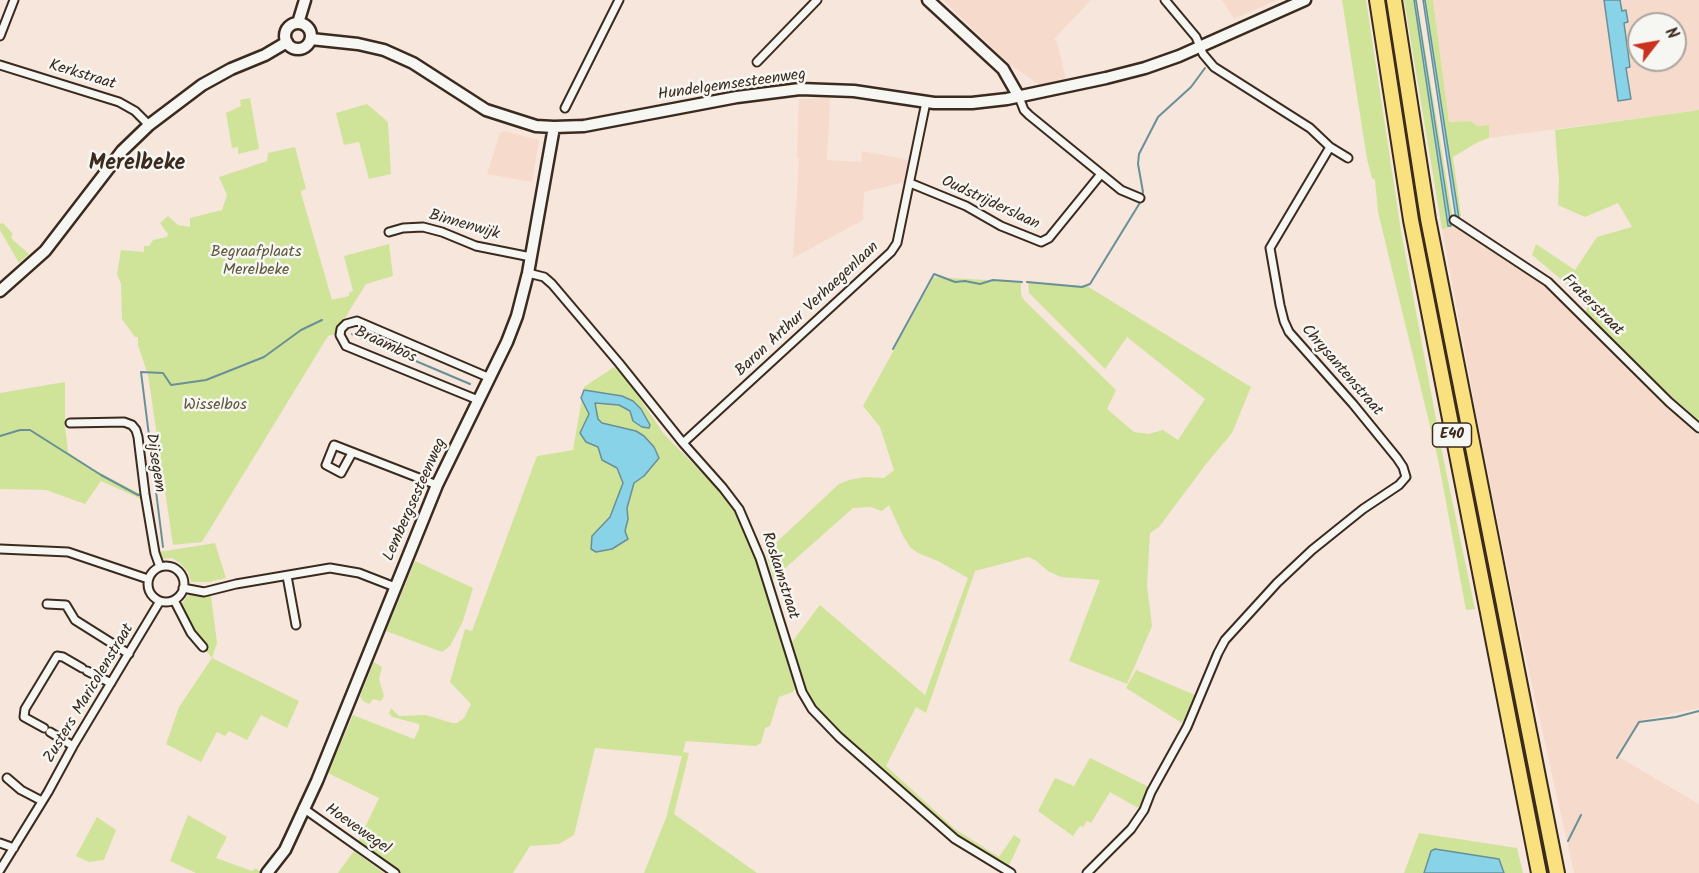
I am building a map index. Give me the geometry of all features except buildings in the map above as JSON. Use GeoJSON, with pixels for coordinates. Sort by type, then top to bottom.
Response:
{"type":"FeatureCollection","features":[{"type":"Feature","properties":{"kind":"highway","name":"E40"},"geometry":{"type":"LineString","coordinates":[[1377,0],[1411,220],[1539,873]]}},
{"type":"Feature","properties":{"kind":"highway","name":"E40"},"geometry":{"type":"LineString","coordinates":[[1394,0],[1428,219],[1557,873]]}},
{"type":"Feature","properties":{"kind":"main road"},"geometry":{"type":"LineString","coordinates":[[298,23],[305,0]]}},
{"type":"Feature","properties":{"kind":"main road"},"geometry":{"type":"LineString","coordinates":[[928,0],[1003,69],[1019,97]]}},
{"type":"Feature","properties":{"kind":"main road","name":"Hundelgemsesteenweg"},"geometry":{"type":"LineString","coordinates":[[311,39],[358,44],[395,54],[425,70],[486,110],[529,124],[554,127],[584,126],[737,97],[800,89],[854,91],[926,102],[972,103],[1019,97],[1145,68],[1179,56],[1305,0]]}},
{"type":"Feature","properties":{"kind":"main road"},"geometry":{"type":"LineString","coordinates":[[298,23],[307,27],[311,39],[302,48],[293,48],[287,42],[285,33],[290,26],[298,23]]}},
{"type":"Feature","properties":{"kind":"main road"},"geometry":{"type":"LineString","coordinates":[[0,291],[45,251],[122,151],[149,125],[202,85],[231,69],[266,55],[287,42]]}},
{"type":"Feature","properties":{"kind":"main road","name":"Lembergsesteenweg"},"geometry":{"type":"LineString","coordinates":[[267,873],[285,850],[328,754],[366,655],[437,484],[490,378],[517,316],[528,273],[554,127]]}},
{"type":"Feature","properties":{"kind":"street"},"geometry":{"type":"LineString","coordinates":[[0,36],[14,0]]}},
{"type":"Feature","properties":{"kind":"street"},"geometry":{"type":"LineString","coordinates":[[565,108],[619,0]]}},
{"type":"Feature","properties":{"kind":"street"},"geometry":{"type":"LineString","coordinates":[[757,62],[817,0]]}},
{"type":"Feature","properties":{"kind":"street"},"geometry":{"type":"LineString","coordinates":[[1165,0],[1194,35],[1203,54],[1214,67],[1310,128],[1330,147],[1348,158]]}},
{"type":"Feature","properties":{"kind":"street","name":"Kerkstraat"},"geometry":{"type":"LineString","coordinates":[[0,65],[119,102],[135,111],[149,125]]}},
{"type":"Feature","properties":{"kind":"street"},"geometry":{"type":"LineString","coordinates":[[1019,97],[1024,110],[1029,115],[1121,190],[1140,198]]}},
{"type":"Feature","properties":{"kind":"street","name":"Baron Arthur Verhaegenlaan"},"geometry":{"type":"LineString","coordinates":[[682,444],[891,252],[897,243],[926,102]]}},
{"type":"Feature","properties":{"kind":"street","name":"Chrysantenstraat"},"geometry":{"type":"LineString","coordinates":[[1087,873],[1131,830],[1144,810],[1151,792],[1187,727],[1225,640],[1311,550],[1363,509],[1399,485],[1406,477],[1403,466],[1397,458],[1289,332],[1282,313],[1270,248],[1330,147]]}},
{"type":"Feature","properties":{"kind":"street","name":"Oudstrijderslaan"},"geometry":{"type":"LineString","coordinates":[[910,183],[966,206],[1001,226],[1041,242],[1049,238],[1101,174]]}},
{"type":"Feature","properties":{"kind":"street","name":"Fraterstraat"},"geometry":{"type":"LineString","coordinates":[[1454,220],[1464,229],[1548,282],[1669,402],[1699,428]]}},
{"type":"Feature","properties":{"kind":"street","name":"Binnenwijk"},"geometry":{"type":"LineString","coordinates":[[389,232],[403,228],[423,227],[476,246],[531,257]]}},
{"type":"Feature","properties":{"kind":"street","name":"Roskamstraat"},"geometry":{"type":"LineString","coordinates":[[528,273],[544,277],[552,284],[626,372],[682,444],[723,488],[747,525],[760,558],[802,692],[812,709],[839,737],[955,839],[1011,873]]}},
{"type":"Feature","properties":{"kind":"street","name":"Braambos"},"geometry":{"type":"LineString","coordinates":[[478,400],[346,346],[340,335],[341,329],[346,324],[357,321],[490,378]]}},
{"type":"Feature","properties":{"kind":"street","name":"Dijsegem"},"geometry":{"type":"LineString","coordinates":[[70,423],[124,422],[132,424],[136,430],[155,553],[160,567]]}},
{"type":"Feature","properties":{"kind":"street"},"geometry":{"type":"LineString","coordinates":[[352,453],[437,484]]}},
{"type":"Feature","properties":{"kind":"street"},"geometry":{"type":"LineString","coordinates":[[0,549],[68,552],[148,579]]}},
{"type":"Feature","properties":{"kind":"street"},"geometry":{"type":"LineString","coordinates":[[167,566],[182,577],[183,588],[174,600],[160,601],[149,592],[148,579],[160,567],[167,566]]}},
{"type":"Feature","properties":{"kind":"street"},"geometry":{"type":"LineString","coordinates":[[183,588],[204,592],[236,584],[330,568],[344,569],[395,587]]}},
{"type":"Feature","properties":{"kind":"street"},"geometry":{"type":"LineString","coordinates":[[287,576],[296,625]]}},
{"type":"Feature","properties":{"kind":"street"},"geometry":{"type":"LineString","coordinates":[[174,600],[191,633],[203,647]]}},
{"type":"Feature","properties":{"kind":"street","name":"Zusters Maricolenstraat"},"geometry":{"type":"LineString","coordinates":[[0,870],[160,601]]}},
{"type":"Feature","properties":{"kind":"street"},"geometry":{"type":"LineString","coordinates":[[47,604],[66,605],[75,620],[129,654]]}},
{"type":"Feature","properties":{"kind":"street"},"geometry":{"type":"LineString","coordinates":[[73,746],[24,717],[25,709],[57,656],[63,657],[111,684]]}},
{"type":"Feature","properties":{"kind":"street"},"geometry":{"type":"LineString","coordinates":[[7,778],[21,790],[42,801]]}},
{"type":"Feature","properties":{"kind":"street","name":"Hoevewegel"},"geometry":{"type":"LineString","coordinates":[[303,808],[394,873]]}},
{"type":"Feature","properties":{"kind":"street"},"geometry":{"type":"LineString","coordinates":[[0,843],[14,848]]}},
{"type":"Feature","properties":{"kind":"shaded area"},"geometry":{"type":"Polygon","coordinates":[[[943,0],[1091,0],[1054,39],[1057,42],[1066,79],[1039,85],[1007,62],[943,0]]]}},
{"type":"Feature","properties":{"kind":"shaded area"},"geometry":{"type":"Polygon","coordinates":[[[1222,0],[1277,0],[1234,19],[1222,0]]]}},
{"type":"Feature","properties":{"kind":"shaded area"},"geometry":{"type":"Polygon","coordinates":[[[1433,0],[1699,0],[1699,110],[1489,138],[1489,125],[1478,126],[1469,121],[1449,122],[1433,0]]]}},
{"type":"Feature","properties":{"kind":"shaded area"},"geometry":{"type":"Polygon","coordinates":[[[830,98],[827,160],[861,162],[862,151],[909,160],[905,182],[864,192],[863,220],[793,258],[799,159],[797,158],[799,99],[830,98]]]}},
{"type":"Feature","properties":{"kind":"shaded area"},"geometry":{"type":"Polygon","coordinates":[[[504,131],[539,140],[532,182],[487,174],[500,133],[504,131]]]}},
{"type":"Feature","properties":{"kind":"shaded area"},"geometry":{"type":"Polygon","coordinates":[[[1454,226],[1520,266],[1543,284],[1693,429],[1699,438],[1699,708],[1642,720],[1619,757],[1699,804],[1699,873],[1574,873],[1518,622],[1442,229],[1454,226]]]}},
{"type":"Feature","properties":{"kind":"green space"},"geometry":{"type":"Polygon","coordinates":[[[1342,0],[1366,0],[1401,231],[1443,457],[1475,609],[1466,610],[1438,459],[1378,212],[1375,180],[1372,178],[1367,159],[1342,0]]]}},
{"type":"Feature","properties":{"kind":"green space"},"geometry":{"type":"Polygon","coordinates":[[[1404,0],[1417,0],[1454,226],[1442,229],[1404,0]]]}},
{"type":"Feature","properties":{"kind":"green space"},"geometry":{"type":"Polygon","coordinates":[[[1423,0],[1433,0],[1449,122],[1470,121],[1478,126],[1489,125],[1489,138],[1453,157],[1461,216],[1456,219],[1423,0]]]}},
{"type":"Feature","properties":{"kind":"green space"},"geometry":{"type":"Polygon","coordinates":[[[250,98],[259,149],[238,154],[238,147],[232,148],[226,113],[241,106],[240,100],[250,98]]]}},
{"type":"Feature","properties":{"kind":"green space"},"geometry":{"type":"Polygon","coordinates":[[[367,104],[388,122],[391,174],[369,179],[359,142],[344,145],[336,113],[367,104]]]}},
{"type":"Feature","properties":{"kind":"green space"},"geometry":{"type":"Polygon","coordinates":[[[1699,110],[1699,421],[1631,360],[1585,313],[1589,303],[1532,255],[1536,244],[1575,270],[1597,237],[1632,227],[1618,203],[1585,217],[1558,205],[1559,181],[1555,130],[1699,110]]]}},
{"type":"Feature","properties":{"kind":"green space"},"geometry":{"type":"Polygon","coordinates":[[[295,147],[306,189],[301,193],[332,300],[349,296],[349,293],[353,291],[344,256],[389,244],[393,276],[366,284],[335,334],[328,336],[202,542],[173,545],[148,375],[138,345],[138,337],[135,337],[122,319],[121,284],[117,274],[121,250],[144,252],[144,246],[149,246],[153,240],[167,237],[168,234],[160,223],[168,216],[178,225],[190,227],[190,218],[222,210],[227,195],[219,177],[267,161],[268,153],[295,147]]]}},
{"type":"Feature","properties":{"kind":"green space"},"geometry":{"type":"Polygon","coordinates":[[[3,223],[13,234],[11,237],[13,240],[29,254],[19,263],[0,230],[0,224],[3,223]]]}},
{"type":"Feature","properties":{"kind":"green space"},"geometry":{"type":"Polygon","coordinates":[[[934,277],[1021,282],[1021,294],[1024,300],[1116,390],[1107,409],[1134,432],[1149,434],[1163,430],[1178,440],[1205,399],[1127,337],[1105,369],[1029,293],[1028,282],[1087,286],[1251,387],[1232,433],[1159,527],[1150,533],[1147,586],[1152,626],[1127,684],[1069,661],[1100,580],[1061,577],[1028,557],[975,571],[926,713],[916,707],[886,766],[955,829],[999,857],[1014,835],[1021,840],[1008,867],[951,833],[921,808],[824,716],[810,699],[792,642],[820,605],[925,695],[968,578],[910,547],[889,505],[882,511],[871,507],[853,508],[773,579],[766,552],[839,484],[865,477],[884,478],[894,470],[880,427],[863,406],[934,277]]]}},
{"type":"Feature","properties":{"kind":"green space"},"geometry":{"type":"Polygon","coordinates":[[[614,367],[627,380],[664,434],[718,489],[734,511],[748,537],[794,681],[793,692],[779,697],[770,726],[765,728],[761,743],[756,746],[686,741],[683,752],[689,753],[674,814],[757,873],[644,873],[666,818],[682,756],[595,748],[574,835],[559,844],[530,846],[513,873],[397,873],[357,844],[379,798],[328,773],[353,715],[414,739],[419,724],[392,717],[389,713],[391,708],[399,716],[426,715],[452,723],[457,723],[464,718],[471,704],[450,682],[465,629],[472,631],[537,456],[573,450],[584,387],[614,367]]]}},
{"type":"Feature","properties":{"kind":"green space"},"geometry":{"type":"Polygon","coordinates":[[[65,382],[65,425],[68,452],[93,469],[140,494],[141,499],[101,481],[85,504],[46,490],[0,489],[0,393],[65,382]]]}},
{"type":"Feature","properties":{"kind":"green space"},"geometry":{"type":"Polygon","coordinates":[[[215,543],[226,578],[209,582],[191,582],[188,572],[180,563],[172,558],[161,559],[159,556],[159,552],[215,543]]]}},
{"type":"Feature","properties":{"kind":"green space"},"geometry":{"type":"Polygon","coordinates":[[[415,561],[473,588],[463,621],[450,646],[442,652],[386,631],[415,561]]]}},
{"type":"Feature","properties":{"kind":"green space"},"geometry":{"type":"Polygon","coordinates":[[[189,594],[211,596],[217,643],[212,658],[206,651],[207,644],[192,629],[180,606],[189,594]]]}},
{"type":"Feature","properties":{"kind":"green space"},"geometry":{"type":"Polygon","coordinates":[[[212,658],[299,701],[287,728],[261,715],[247,740],[229,731],[225,736],[217,732],[201,762],[166,744],[179,707],[212,658]]]}},
{"type":"Feature","properties":{"kind":"green space"},"geometry":{"type":"Polygon","coordinates":[[[374,662],[382,667],[379,679],[384,696],[381,701],[373,699],[369,704],[360,696],[374,662]]]}},
{"type":"Feature","properties":{"kind":"green space"},"geometry":{"type":"Polygon","coordinates":[[[1136,670],[1195,695],[1182,723],[1126,688],[1136,670]]]}},
{"type":"Feature","properties":{"kind":"green space"},"geometry":{"type":"Polygon","coordinates":[[[1090,758],[1149,787],[1138,808],[1110,792],[1091,823],[1087,821],[1083,827],[1080,826],[1073,836],[1038,811],[1055,778],[1074,786],[1090,758]]]}},
{"type":"Feature","properties":{"kind":"green space"},"geometry":{"type":"Polygon","coordinates":[[[188,815],[227,837],[216,858],[252,871],[256,868],[261,873],[196,873],[170,861],[188,815]]]}},
{"type":"Feature","properties":{"kind":"green space"},"geometry":{"type":"Polygon","coordinates":[[[97,817],[116,830],[104,860],[89,862],[76,856],[97,817]]]}},
{"type":"Feature","properties":{"kind":"green space"},"geometry":{"type":"Polygon","coordinates":[[[1419,833],[1517,848],[1523,873],[1504,873],[1499,859],[1431,851],[1424,873],[1404,873],[1419,833]]]}},
{"type":"Feature","properties":{"kind":"green space"},"geometry":{"type":"Polygon","coordinates":[[[354,851],[384,873],[338,873],[354,851]]]}},
{"type":"Feature","properties":{"kind":"water"},"geometry":{"type":"Polygon","coordinates":[[[1414,0],[1416,0],[1451,226],[1448,226],[1414,0]]]}},
{"type":"Feature","properties":{"kind":"water"},"geometry":{"type":"Polygon","coordinates":[[[1423,0],[1425,0],[1459,218],[1456,219],[1423,0]]]}},
{"type":"Feature","properties":{"kind":"water"},"geometry":{"type":"Polygon","coordinates":[[[1604,0],[1620,0],[1622,11],[1626,10],[1627,16],[1627,22],[1624,23],[1627,45],[1626,68],[1631,99],[1618,101],[1604,0]]]}},
{"type":"Feature","properties":{"kind":"water"},"geometry":{"type":"Polygon","coordinates":[[[584,390],[622,396],[633,401],[641,409],[650,425],[649,428],[642,427],[633,421],[630,411],[619,405],[595,403],[598,419],[602,423],[636,431],[644,436],[654,447],[659,458],[644,476],[634,483],[627,508],[628,519],[625,531],[628,539],[612,549],[596,552],[591,549],[592,536],[610,517],[623,483],[617,468],[602,460],[598,447],[586,442],[580,433],[589,414],[581,398],[584,390]]]}},
{"type":"Feature","properties":{"kind":"water"},"geometry":{"type":"Polygon","coordinates":[[[1435,849],[1499,859],[1504,873],[1424,873],[1431,851],[1435,849]]]}},
{"type":"Feature","properties":{"kind":"waterway"},"geometry":{"type":"LineString","coordinates":[[1027,282],[1082,287],[1090,284],[1141,201],[1143,192],[1138,164],[1139,154],[1158,117],[1191,87],[1205,68]]}},
{"type":"Feature","properties":{"kind":"waterway"},"geometry":{"type":"LineString","coordinates":[[893,349],[934,274],[955,282],[980,284],[993,280],[1022,282]]}},
{"type":"Feature","properties":{"kind":"waterway"},"geometry":{"type":"LineString","coordinates":[[163,547],[141,372],[163,373],[171,385],[206,380],[264,357],[301,330],[322,320]]}},
{"type":"Feature","properties":{"kind":"waterway"},"geometry":{"type":"LineString","coordinates":[[352,334],[470,384]]}},
{"type":"Feature","properties":{"kind":"waterway"},"geometry":{"type":"LineString","coordinates":[[0,436],[20,430],[30,430],[101,475],[138,495],[143,494]]}},
{"type":"Feature","properties":{"kind":"waterway"},"geometry":{"type":"LineString","coordinates":[[1617,758],[1639,722],[1699,711]]}},
{"type":"Feature","properties":{"kind":"waterway"},"geometry":{"type":"LineString","coordinates":[[1568,841],[1581,815]]}},
{"type":"Feature","properties":{"kind":"district","name":"Merelbeke"},"geometry":{"type":"Point","coordinates":[137,165]}},
{"type":"Feature","properties":{"kind":"park label","name":"Begraafplaats Merelbeke"},"geometry":{"type":"Point","coordinates":[256,262]}},
{"type":"Feature","properties":{"kind":"park label","name":"Wisselbos"},"geometry":{"type":"Point","coordinates":[215,406]}}]}
